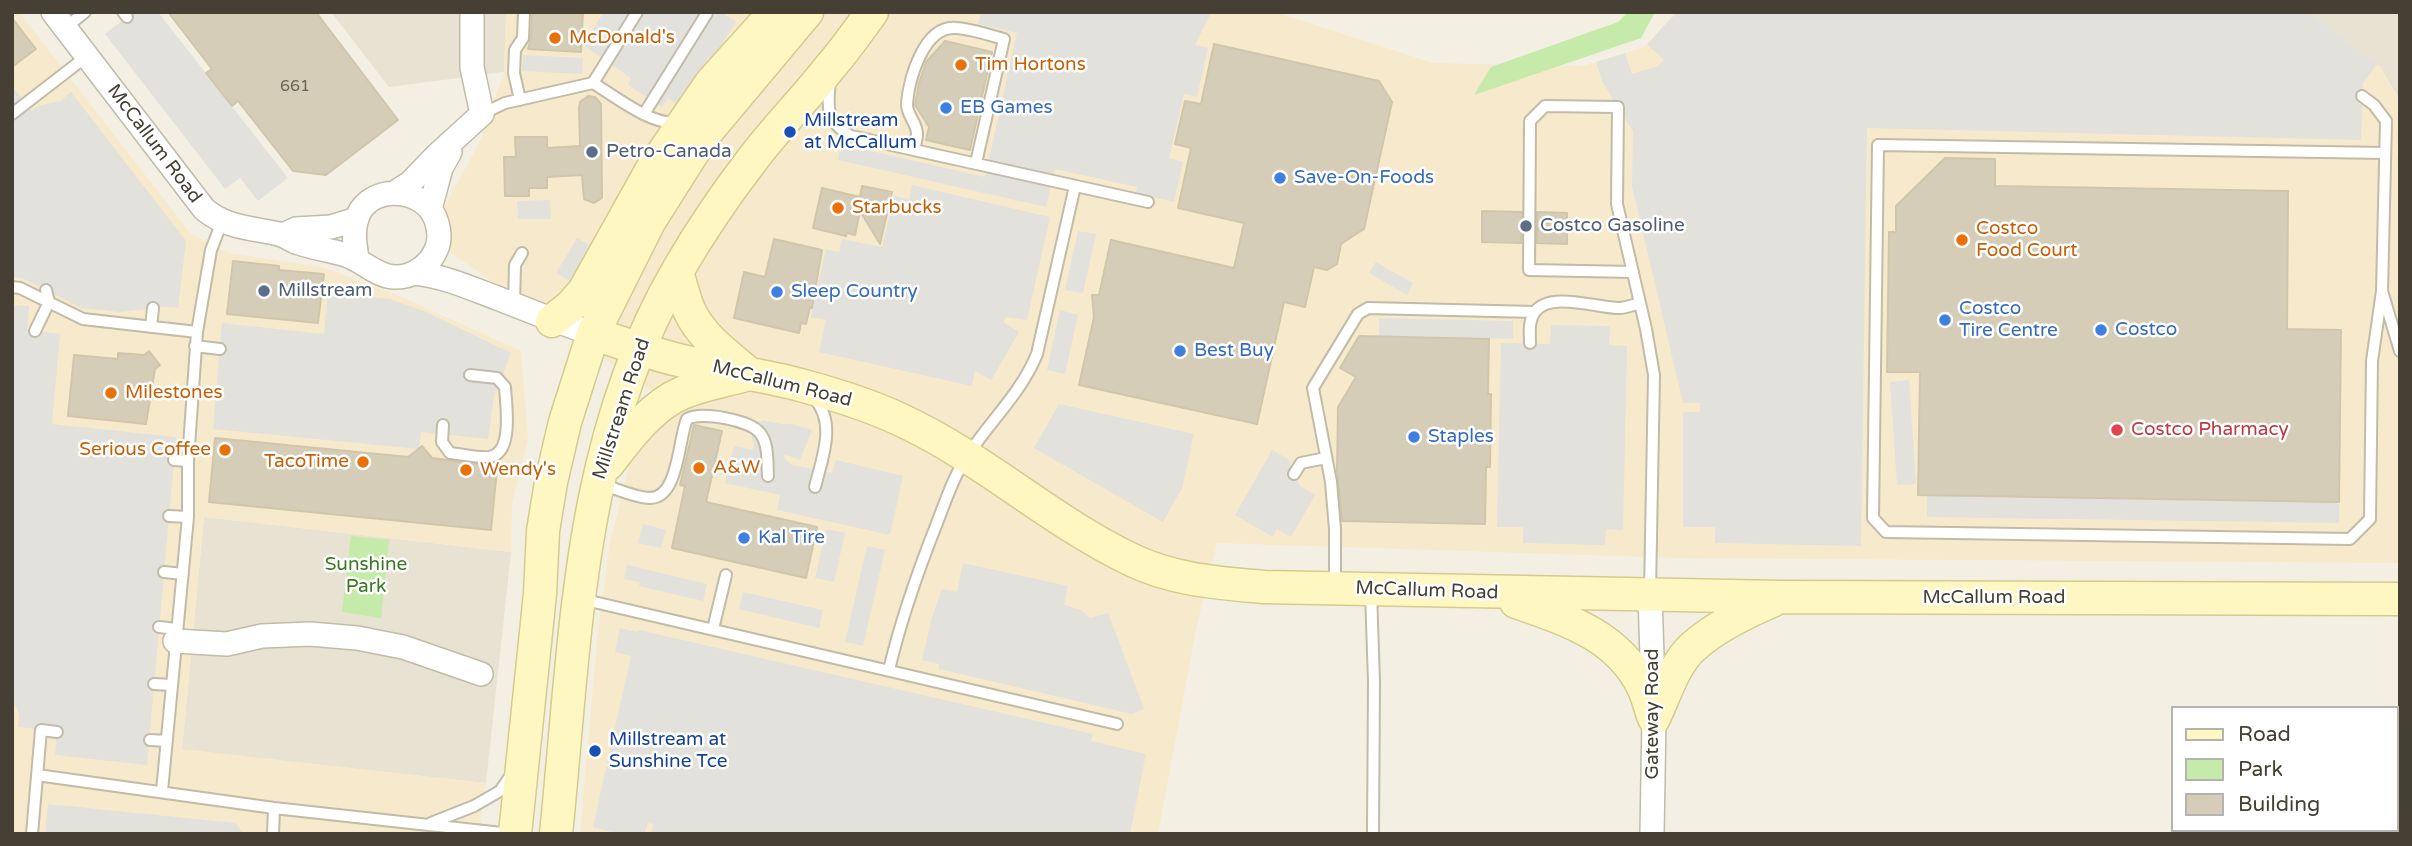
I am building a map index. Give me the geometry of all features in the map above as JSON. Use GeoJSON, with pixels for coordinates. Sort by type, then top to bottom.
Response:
{"type":"FeatureCollection","features":[{"type":"Feature","properties":{"kind":"main road"},"geometry":{"type":"LineString","coordinates":[[552,321],[584,291],[652,169],[711,83],[775,12]]}},
{"type":"Feature","properties":{"kind":"main road"},"geometry":{"type":"LineString","coordinates":[[513,834],[540,594],[543,531],[565,422],[593,334],[649,222],[704,135],[807,12]]}},
{"type":"Feature","properties":{"kind":"main road","name":"Millstream Road"},"geometry":{"type":"LineString","coordinates":[[556,834],[577,599],[598,479],[639,348],[677,272],[751,160],[832,66],[872,12]]}},
{"type":"Feature","properties":{"kind":"main road"},"geometry":{"type":"LineString","coordinates":[[677,272],[688,308],[698,326],[713,343],[750,374]]}},
{"type":"Feature","properties":{"kind":"main road","name":"McCallum Road"},"geometry":{"type":"LineString","coordinates":[[593,334],[674,359],[803,385],[860,402],[891,415],[967,456],[1069,525],[1132,560],[1178,576],[1215,583],[1265,587],[1491,593],[1781,597],[2400,599]]}},
{"type":"Feature","properties":{"kind":"main road"},"geometry":{"type":"LineString","coordinates":[[598,479],[633,433],[665,402],[682,393],[750,374]]}},
{"type":"Feature","properties":{"kind":"main road"},"geometry":{"type":"LineString","coordinates":[[1491,593],[1579,625],[1598,635],[1612,646],[1643,686],[1654,718]]}},
{"type":"Feature","properties":{"kind":"main road"},"geometry":{"type":"LineString","coordinates":[[1654,718],[1678,666],[1692,647],[1745,612],[1781,597]]}},
{"type":"Feature","properties":{"kind":"street"},"geometry":{"type":"LineString","coordinates":[[430,209],[441,169],[474,120],[472,12]]}},
{"type":"Feature","properties":{"kind":"street","name":"McCallum Road"},"geometry":{"type":"LineString","coordinates":[[59,20],[204,209],[222,222],[283,235],[296,243],[357,258]]}},
{"type":"Feature","properties":{"kind":"street"},"geometry":{"type":"LineString","coordinates":[[396,192],[416,178],[474,120]]}},
{"type":"Feature","properties":{"kind":"street"},"geometry":{"type":"LineString","coordinates":[[396,192],[415,197],[430,209],[437,221],[438,248],[428,263],[414,273],[393,277],[373,270],[357,258],[354,236],[357,219],[363,208],[372,200],[396,192]]}},
{"type":"Feature","properties":{"kind":"street","name":"McCallum Road"},"geometry":{"type":"LineString","coordinates":[[283,235],[296,229],[331,227],[357,219]]}},
{"type":"Feature","properties":{"kind":"street","name":"McCallum Road"},"geometry":{"type":"LineString","coordinates":[[438,248],[452,265],[514,305]]}},
{"type":"Feature","properties":{"kind":"street","name":"McCallum Road"},"geometry":{"type":"LineString","coordinates":[[414,273],[452,281],[552,321],[593,334]]}},
{"type":"Feature","properties":{"kind":"street","name":"Gateway Road"},"geometry":{"type":"LineString","coordinates":[[1650,595],[1654,718],[1652,834]]}},
{"type":"Feature","properties":{"kind":"street"},"geometry":{"type":"LineString","coordinates":[[170,633],[227,644],[262,636],[310,634],[357,638],[403,647],[481,674]]}},
{"type":"Feature","properties":{"kind":"lane"},"geometry":{"type":"LineString","coordinates":[[59,20],[85,12]]}},
{"type":"Feature","properties":{"kind":"lane"},"geometry":{"type":"LineString","coordinates":[[520,100],[514,73],[515,50],[523,38],[524,12]]}},
{"type":"Feature","properties":{"kind":"lane"},"geometry":{"type":"LineString","coordinates":[[474,120],[505,103],[558,97],[593,83],[637,12]]}},
{"type":"Feature","properties":{"kind":"lane"},"geometry":{"type":"LineString","coordinates":[[644,114],[707,13],[705,12]]}},
{"type":"Feature","properties":{"kind":"lane"},"geometry":{"type":"LineString","coordinates":[[914,150],[917,133],[907,104],[916,64],[928,43],[945,29],[955,27],[1004,39],[976,163]]}},
{"type":"Feature","properties":{"kind":"lane"},"geometry":{"type":"LineString","coordinates":[[12,114],[87,56]]}},
{"type":"Feature","properties":{"kind":"lane"},"geometry":{"type":"LineString","coordinates":[[832,66],[828,103],[832,120],[841,130],[851,135],[1148,202]]}},
{"type":"Feature","properties":{"kind":"lane"},"geometry":{"type":"LineString","coordinates":[[593,83],[653,119],[671,124],[687,118]]}},
{"type":"Feature","properties":{"kind":"lane"},"geometry":{"type":"LineString","coordinates":[[41,92],[49,104]]}},
{"type":"Feature","properties":{"kind":"lane"},"geometry":{"type":"LineString","coordinates":[[2362,96],[2374,105],[2386,121],[2382,291],[2372,361],[2370,519],[2350,539],[1886,532],[1873,518],[1878,145],[2385,153]]}},
{"type":"Feature","properties":{"kind":"lane"},"geometry":{"type":"LineString","coordinates":[[620,114],[626,103]]}},
{"type":"Feature","properties":{"kind":"lane"},"geometry":{"type":"LineString","coordinates":[[1633,272],[1529,270],[1530,121],[1545,106],[1618,107],[1617,204],[1633,272],[1646,329],[1654,391],[1650,595]]}},
{"type":"Feature","properties":{"kind":"lane"},"geometry":{"type":"LineString","coordinates":[[889,670],[915,577],[949,494],[967,456],[1016,394],[1031,370],[1037,354],[1075,186]]}},
{"type":"Feature","properties":{"kind":"lane"},"geometry":{"type":"LineString","coordinates":[[162,791],[172,685],[170,633],[183,574],[188,517],[188,461],[195,346],[211,250],[222,222]]}},
{"type":"Feature","properties":{"kind":"lane"},"geometry":{"type":"LineString","coordinates":[[514,305],[515,265],[522,253]]}},
{"type":"Feature","properties":{"kind":"lane"},"geometry":{"type":"LineString","coordinates":[[12,287],[20,288],[83,319],[197,332]]}},
{"type":"Feature","properties":{"kind":"lane"},"geometry":{"type":"LineString","coordinates":[[35,331],[50,302],[46,290]]}},
{"type":"Feature","properties":{"kind":"lane"},"geometry":{"type":"LineString","coordinates":[[2382,291],[2400,351]]}},
{"type":"Feature","properties":{"kind":"lane"},"geometry":{"type":"LineString","coordinates":[[1530,343],[1530,322],[1541,306],[1576,302],[1620,308],[1640,303]]}},
{"type":"Feature","properties":{"kind":"lane"},"geometry":{"type":"LineString","coordinates":[[151,327],[153,308]]}},
{"type":"Feature","properties":{"kind":"lane"},"geometry":{"type":"LineString","coordinates":[[1335,588],[1335,529],[1313,388],[1358,314],[1368,308],[1535,312]]}},
{"type":"Feature","properties":{"kind":"lane"},"geometry":{"type":"LineString","coordinates":[[130,325],[131,311]]}},
{"type":"Feature","properties":{"kind":"lane"},"geometry":{"type":"LineString","coordinates":[[195,346],[220,349]]}},
{"type":"Feature","properties":{"kind":"lane"},"geometry":{"type":"LineString","coordinates":[[443,425],[442,442],[450,453],[491,457],[502,450],[507,436],[505,387],[497,378],[470,375]]}},
{"type":"Feature","properties":{"kind":"lane"},"geometry":{"type":"LineString","coordinates":[[803,385],[820,404],[826,421],[825,445],[815,487]]}},
{"type":"Feature","properties":{"kind":"lane"},"geometry":{"type":"LineString","coordinates":[[598,479],[648,498],[663,494],[671,483],[687,419],[700,415],[753,427],[761,434],[765,445],[768,476]]}},
{"type":"Feature","properties":{"kind":"lane"},"geometry":{"type":"LineString","coordinates":[[1294,474],[1301,463],[1326,458]]}},
{"type":"Feature","properties":{"kind":"lane"},"geometry":{"type":"LineString","coordinates":[[174,460],[188,461]]}},
{"type":"Feature","properties":{"kind":"lane"},"geometry":{"type":"LineString","coordinates":[[169,516],[188,517]]}},
{"type":"Feature","properties":{"kind":"lane"},"geometry":{"type":"LineString","coordinates":[[164,572],[183,574]]}},
{"type":"Feature","properties":{"kind":"lane"},"geometry":{"type":"LineString","coordinates":[[713,629],[726,575]]}},
{"type":"Feature","properties":{"kind":"lane"},"geometry":{"type":"LineString","coordinates":[[1371,589],[1374,681],[1373,834]]}},
{"type":"Feature","properties":{"kind":"lane"},"geometry":{"type":"LineString","coordinates":[[577,599],[1117,723]]}},
{"type":"Feature","properties":{"kind":"lane"},"geometry":{"type":"LineString","coordinates":[[155,684],[172,685]]}},
{"type":"Feature","properties":{"kind":"lane"},"geometry":{"type":"LineString","coordinates":[[46,828],[32,830],[41,730],[57,732]]}},
{"type":"Feature","properties":{"kind":"lane"},"geometry":{"type":"LineString","coordinates":[[150,740],[167,741]]}},
{"type":"Feature","properties":{"kind":"lane"},"geometry":{"type":"LineString","coordinates":[[428,824],[474,806],[500,791],[523,755]]}},
{"type":"Feature","properties":{"kind":"lane"},"geometry":{"type":"LineString","coordinates":[[37,775],[274,808],[513,834]]}},
{"type":"Feature","properties":{"kind":"lane"},"geometry":{"type":"LineString","coordinates":[[273,834],[274,808]]}},
{"type":"Feature","properties":{"kind":"lane"},"geometry":{"type":"LineString","coordinates":[[428,824],[444,834]]}},
{"type":"Feature","properties":{"kind":"shaded area"},"geometry":{"type":"Polygon","coordinates":[[[12,12],[19,12],[191,234],[229,253],[326,268],[404,298],[521,351],[528,440],[512,504],[511,552],[204,517],[182,749],[486,783],[479,834],[12,834],[12,12]]]}},
{"type":"Feature","properties":{"kind":"shaded area"},"geometry":{"type":"Polygon","coordinates":[[[133,12],[158,12],[288,178],[258,201],[240,178],[225,189],[105,34],[133,12]]]}},
{"type":"Feature","properties":{"kind":"shaded area"},"geometry":{"type":"Polygon","coordinates":[[[331,12],[506,12],[504,72],[389,87],[331,12]]]}},
{"type":"Feature","properties":{"kind":"shaded area"},"geometry":{"type":"Polygon","coordinates":[[[506,12],[1275,12],[1433,63],[1584,66],[1644,47],[1677,12],[2309,12],[2380,67],[2400,100],[2400,563],[1676,558],[1217,543],[1197,625],[1158,834],[580,834],[598,629],[610,543],[640,420],[656,394],[451,253],[443,210],[480,141],[504,72],[506,12]]]}},
{"type":"Feature","properties":{"kind":"shaded area"},"geometry":{"type":"Polygon","coordinates":[[[604,12],[721,12],[736,22],[712,59],[709,57],[679,105],[668,98],[662,107],[628,85],[631,78],[583,45],[604,12]]]}},
{"type":"Feature","properties":{"kind":"shaded area"},"geometry":{"type":"Polygon","coordinates":[[[981,12],[1211,13],[1195,45],[1208,48],[1197,97],[1184,94],[1169,158],[1183,162],[1174,202],[1136,193],[1137,187],[1055,169],[1046,207],[838,160],[841,144],[985,177],[1017,33],[978,24],[981,12]]]}},
{"type":"Feature","properties":{"kind":"shaded area"},"geometry":{"type":"Polygon","coordinates":[[[1677,12],[2309,12],[2377,64],[2363,83],[2361,140],[1867,128],[1861,546],[1715,543],[1715,527],[1683,527],[1683,412],[1700,412],[1700,403],[1683,403],[1632,186],[1633,131],[1603,83],[1596,62],[1625,53],[1632,74],[1658,66],[1664,60],[1647,44],[1677,12]]]}},
{"type":"Feature","properties":{"kind":"shaded area"},"geometry":{"type":"Polygon","coordinates":[[[2309,12],[2400,12],[2400,100],[2380,67],[2309,12]]]}},
{"type":"Feature","properties":{"kind":"shaded area"},"geometry":{"type":"Polygon","coordinates":[[[523,55],[583,58],[582,74],[522,71],[523,55]]]}},
{"type":"Feature","properties":{"kind":"shaded area"},"geometry":{"type":"Polygon","coordinates":[[[12,86],[32,111],[38,106],[60,101],[71,92],[186,241],[178,308],[119,312],[81,308],[22,278],[12,277],[12,86]]]}},
{"type":"Feature","properties":{"kind":"shaded area"},"geometry":{"type":"Polygon","coordinates":[[[912,185],[1050,217],[1027,320],[1006,317],[1003,322],[1019,332],[991,380],[975,371],[972,386],[819,352],[826,320],[811,317],[826,249],[839,252],[842,239],[882,247],[894,196],[909,199],[912,185]]]}},
{"type":"Feature","properties":{"kind":"shaded area"},"geometry":{"type":"Polygon","coordinates":[[[550,200],[551,219],[518,219],[517,201],[550,200]]]}},
{"type":"Feature","properties":{"kind":"shaded area"},"geometry":{"type":"Polygon","coordinates":[[[1078,231],[1096,234],[1083,293],[1065,290],[1078,231]]]}},
{"type":"Feature","properties":{"kind":"shaded area"},"geometry":{"type":"Polygon","coordinates":[[[577,238],[591,246],[570,281],[556,273],[577,238]]]}},
{"type":"Feature","properties":{"kind":"shaded area"},"geometry":{"type":"Polygon","coordinates":[[[1376,262],[1413,283],[1407,295],[1369,273],[1376,262]]]}},
{"type":"Feature","properties":{"kind":"shaded area"},"geometry":{"type":"Polygon","coordinates":[[[328,293],[390,299],[424,311],[511,353],[494,396],[488,439],[421,432],[419,449],[213,429],[222,323],[324,334],[328,293]]]}},
{"type":"Feature","properties":{"kind":"shaded area"},"geometry":{"type":"Polygon","coordinates":[[[12,305],[29,306],[27,330],[60,334],[52,424],[176,437],[147,765],[55,755],[57,731],[18,727],[19,714],[12,697],[12,305]]]}},
{"type":"Feature","properties":{"kind":"shaded area"},"geometry":{"type":"Polygon","coordinates":[[[1060,310],[1078,315],[1065,374],[1047,370],[1060,310]]]}},
{"type":"Feature","properties":{"kind":"shaded area"},"geometry":{"type":"Polygon","coordinates":[[[1379,318],[1513,321],[1513,339],[1379,336],[1379,318]]]}},
{"type":"Feature","properties":{"kind":"shaded area"},"geometry":{"type":"Polygon","coordinates":[[[1551,325],[1610,326],[1609,345],[1627,346],[1623,530],[1606,529],[1605,545],[1523,543],[1523,527],[1497,527],[1501,343],[1550,344],[1551,325]]]}},
{"type":"Feature","properties":{"kind":"shaded area"},"geometry":{"type":"Polygon","coordinates":[[[1909,380],[1916,484],[1897,485],[1890,382],[1909,380]]]}},
{"type":"Feature","properties":{"kind":"shaded area"},"geometry":{"type":"Polygon","coordinates":[[[1059,404],[1194,434],[1182,488],[1163,522],[1034,448],[1059,404]]]}},
{"type":"Feature","properties":{"kind":"shaded area"},"geometry":{"type":"Polygon","coordinates":[[[762,420],[812,430],[800,460],[784,454],[785,459],[793,465],[832,473],[836,460],[903,476],[890,535],[777,510],[780,495],[725,483],[734,446],[753,450],[751,437],[762,420]]]}},
{"type":"Feature","properties":{"kind":"shaded area"},"geometry":{"type":"Polygon","coordinates":[[[1272,450],[1288,459],[1300,486],[1315,495],[1291,537],[1277,529],[1273,537],[1235,515],[1272,450]]]}},
{"type":"Feature","properties":{"kind":"shaded area"},"geometry":{"type":"Polygon","coordinates":[[[1927,495],[2339,502],[2339,523],[1927,517],[1927,495]]]}},
{"type":"Feature","properties":{"kind":"shaded area"},"geometry":{"type":"Polygon","coordinates":[[[204,517],[511,552],[486,783],[182,750],[204,517]]]}},
{"type":"Feature","properties":{"kind":"shaded area"},"geometry":{"type":"Polygon","coordinates":[[[643,524],[666,530],[661,548],[638,543],[643,524]]]}},
{"type":"Feature","properties":{"kind":"shaded area"},"geometry":{"type":"Polygon","coordinates":[[[826,529],[845,533],[834,582],[815,578],[826,529]]]}},
{"type":"Feature","properties":{"kind":"shaded area"},"geometry":{"type":"Polygon","coordinates":[[[867,546],[885,550],[863,646],[845,642],[867,546]]]}},
{"type":"Feature","properties":{"kind":"shaded area"},"geometry":{"type":"Polygon","coordinates":[[[963,563],[1068,586],[1064,605],[1081,610],[1090,618],[1108,613],[1144,709],[1132,714],[939,669],[939,664],[922,660],[942,589],[957,592],[963,563]]]}},
{"type":"Feature","properties":{"kind":"shaded area"},"geometry":{"type":"Polygon","coordinates":[[[627,565],[707,584],[703,601],[639,586],[640,582],[624,579],[627,565]]]}},
{"type":"Feature","properties":{"kind":"shaded area"},"geometry":{"type":"Polygon","coordinates":[[[743,592],[823,610],[819,628],[739,609],[743,592]]]}},
{"type":"Feature","properties":{"kind":"shaded area"},"geometry":{"type":"Polygon","coordinates":[[[620,628],[639,630],[1093,734],[1091,741],[1146,754],[1130,834],[651,834],[653,824],[648,823],[644,834],[620,834],[593,827],[631,656],[615,652],[620,628]]]}},
{"type":"Feature","properties":{"kind":"shaded area"},"geometry":{"type":"Polygon","coordinates":[[[48,804],[235,823],[244,834],[45,834],[48,804]]]}},
{"type":"Feature","properties":{"kind":"green space"},"geometry":{"type":"Polygon","coordinates":[[[1628,12],[1655,12],[1641,38],[1474,95],[1491,67],[1618,22],[1628,12]]]}},
{"type":"Feature","properties":{"kind":"green space","name":"Sunshine Park"},"geometry":{"type":"Polygon","coordinates":[[[351,536],[389,540],[381,618],[342,612],[351,536]]]}},
{"type":"Feature","properties":{"kind":"building"},"geometry":{"type":"Polygon","coordinates":[[[168,12],[316,12],[398,120],[326,175],[293,171],[238,101],[232,106],[206,73],[212,69],[168,12]]]}},
{"type":"Feature","properties":{"kind":"building","name":"McDonald's"},"geometry":{"type":"Polygon","coordinates":[[[532,12],[583,12],[581,52],[528,49],[532,12]]]}},
{"type":"Feature","properties":{"kind":"building"},"geometry":{"type":"Polygon","coordinates":[[[12,18],[36,49],[12,67],[12,18]]]}},
{"type":"Feature","properties":{"kind":"building"},"geometry":{"type":"Polygon","coordinates":[[[945,41],[992,52],[970,150],[926,140],[929,127],[915,105],[926,62],[945,41]]]}},
{"type":"Feature","properties":{"kind":"building"},"geometry":{"type":"Polygon","coordinates":[[[1214,44],[1379,81],[1392,102],[1364,229],[1341,244],[1337,264],[1327,270],[1314,267],[1305,307],[1284,302],[1257,424],[1079,385],[1094,317],[1092,295],[1099,295],[1111,240],[1234,268],[1244,223],[1178,208],[1191,148],[1175,144],[1185,101],[1201,104],[1214,44]]]}},
{"type":"Feature","properties":{"kind":"building"},"geometry":{"type":"Polygon","coordinates":[[[588,96],[595,97],[601,104],[602,198],[594,203],[584,199],[582,175],[547,177],[547,188],[529,188],[529,196],[505,196],[504,157],[516,157],[515,137],[547,137],[547,148],[580,146],[579,108],[580,102],[588,96]]]}},
{"type":"Feature","properties":{"kind":"building","name":"Costco"},"geometry":{"type":"Polygon","coordinates":[[[1945,158],[1995,159],[1995,186],[2288,191],[2287,329],[2341,330],[2339,502],[1918,495],[1920,372],[1887,372],[1889,232],[1896,232],[1896,206],[1945,158]]]}},
{"type":"Feature","properties":{"kind":"building"},"geometry":{"type":"Polygon","coordinates":[[[862,186],[892,192],[880,244],[860,211],[855,235],[847,233],[846,236],[813,228],[822,188],[860,197],[862,186]]]}},
{"type":"Feature","properties":{"kind":"building"},"geometry":{"type":"Polygon","coordinates":[[[1482,211],[1522,212],[1521,243],[1482,242],[1482,211]]]}},
{"type":"Feature","properties":{"kind":"building"},"geometry":{"type":"Polygon","coordinates":[[[1537,212],[1567,213],[1567,244],[1537,243],[1537,212]]]}},
{"type":"Feature","properties":{"kind":"building","name":"Sleep Country"},"geometry":{"type":"Polygon","coordinates":[[[774,239],[822,250],[812,308],[810,307],[806,324],[801,323],[799,333],[734,318],[744,272],[765,277],[774,239]]]}},
{"type":"Feature","properties":{"kind":"building"},"geometry":{"type":"Polygon","coordinates":[[[233,261],[279,266],[279,270],[324,274],[318,323],[227,314],[233,261]]]}},
{"type":"Feature","properties":{"kind":"building","name":"Staples"},"geometry":{"type":"Polygon","coordinates":[[[1359,336],[1489,339],[1490,467],[1486,467],[1485,524],[1342,521],[1337,471],[1338,407],[1356,377],[1340,368],[1359,336]]]}},
{"type":"Feature","properties":{"kind":"building","name":"Milestones"},"geometry":{"type":"Polygon","coordinates":[[[149,351],[160,365],[155,369],[146,424],[68,416],[74,355],[118,359],[118,353],[144,355],[149,351]]]}},
{"type":"Feature","properties":{"kind":"building","name":"Kal Tire"},"geometry":{"type":"Polygon","coordinates":[[[694,425],[722,431],[706,502],[817,527],[806,578],[672,548],[685,486],[680,485],[694,425]]]}},
{"type":"Feature","properties":{"kind":"building"},"geometry":{"type":"Polygon","coordinates":[[[215,438],[408,457],[422,446],[432,458],[488,465],[488,468],[497,469],[491,530],[209,502],[215,438]]]}},
{"type":"Feature","properties":{"kind":"place","name":"McDonald's"},"geometry":{"type":"Point","coordinates":[555,38]}},
{"type":"Feature","properties":{"kind":"place","name":"Tim Hortons"},"geometry":{"type":"Point","coordinates":[961,65]}},
{"type":"Feature","properties":{"kind":"place","name":"EB Games"},"geometry":{"type":"Point","coordinates":[946,108]}},
{"type":"Feature","properties":{"kind":"place","name":"Millstream at McCallum"},"geometry":{"type":"Point","coordinates":[790,132]}},
{"type":"Feature","properties":{"kind":"place","name":"Petro-Canada"},"geometry":{"type":"Point","coordinates":[592,152]}},
{"type":"Feature","properties":{"kind":"place","name":"Save-On-Foods"},"geometry":{"type":"Point","coordinates":[1280,178]}},
{"type":"Feature","properties":{"kind":"place","name":"Starbucks"},"geometry":{"type":"Point","coordinates":[838,208]}},
{"type":"Feature","properties":{"kind":"place","name":"Costco Gasoline"},"geometry":{"type":"Point","coordinates":[1526,226]}},
{"type":"Feature","properties":{"kind":"place","name":"Costco Food Court"},"geometry":{"type":"Point","coordinates":[1962,240]}},
{"type":"Feature","properties":{"kind":"place","name":"Millstream"},"geometry":{"type":"Point","coordinates":[264,291]}},
{"type":"Feature","properties":{"kind":"place","name":"Sleep Country"},"geometry":{"type":"Point","coordinates":[777,292]}},
{"type":"Feature","properties":{"kind":"place","name":"Costco Tire Centre"},"geometry":{"type":"Point","coordinates":[1945,320]}},
{"type":"Feature","properties":{"kind":"place","name":"Costco"},"geometry":{"type":"Point","coordinates":[2101,330]}},
{"type":"Feature","properties":{"kind":"place","name":"Best Buy"},"geometry":{"type":"Point","coordinates":[1180,351]}},
{"type":"Feature","properties":{"kind":"place","name":"Milestones"},"geometry":{"type":"Point","coordinates":[111,393]}},
{"type":"Feature","properties":{"kind":"place","name":"Costco Pharmacy"},"geometry":{"type":"Point","coordinates":[2117,430]}},
{"type":"Feature","properties":{"kind":"place","name":"Staples"},"geometry":{"type":"Point","coordinates":[1414,437]}},
{"type":"Feature","properties":{"kind":"place","name":"Serious Coffee"},"geometry":{"type":"Point","coordinates":[225,450]}},
{"type":"Feature","properties":{"kind":"place","name":"TacoTime"},"geometry":{"type":"Point","coordinates":[363,462]}},
{"type":"Feature","properties":{"kind":"place","name":"A&W"},"geometry":{"type":"Point","coordinates":[699,468]}},
{"type":"Feature","properties":{"kind":"place","name":"Wendy's"},"geometry":{"type":"Point","coordinates":[466,470]}},
{"type":"Feature","properties":{"kind":"place","name":"Kal Tire"},"geometry":{"type":"Point","coordinates":[744,538]}},
{"type":"Feature","properties":{"kind":"place","name":"Millstream at Sunshine Tce"},"geometry":{"type":"Point","coordinates":[595,751]}}]}
